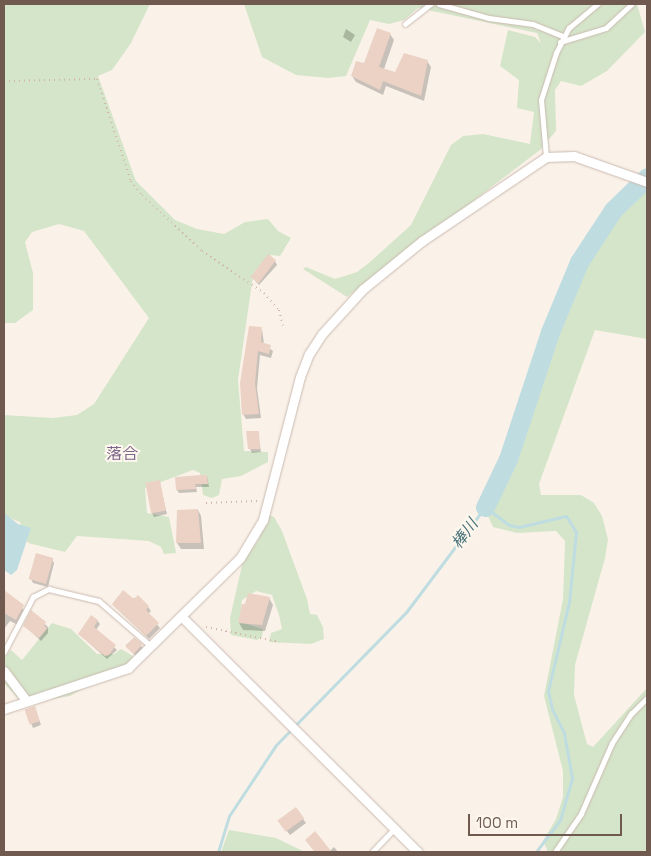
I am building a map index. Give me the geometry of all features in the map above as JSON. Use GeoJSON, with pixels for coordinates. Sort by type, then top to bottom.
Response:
{"type":"FeatureCollection","features":[{"type":"Feature","properties":{"kind":"street"},"geometry":{"type":"LineString","coordinates":[[4,709],[26,700],[119,672],[185,621],[240,558],[263,520],[300,377],[322,334],[363,289],[422,241],[546,157],[574,156],[647,182]]}},
{"type":"Feature","properties":{"kind":"street"},"geometry":{"type":"LineString","coordinates":[[185,621],[418,852]]}},
{"type":"Feature","properties":{"kind":"street"},"geometry":{"type":"LineString","coordinates":[[4,672],[26,700]]}},
{"type":"Feature","properties":{"kind":"lane"},"geometry":{"type":"LineString","coordinates":[[405,24],[431,4]]}},
{"type":"Feature","properties":{"kind":"lane"},"geometry":{"type":"LineString","coordinates":[[439,4],[488,18],[533,24],[563,36]]}},
{"type":"Feature","properties":{"kind":"lane"},"geometry":{"type":"LineString","coordinates":[[546,157],[541,100],[560,42],[563,36],[598,4]]}},
{"type":"Feature","properties":{"kind":"lane"},"geometry":{"type":"LineString","coordinates":[[560,42],[606,28],[632,4]]}},
{"type":"Feature","properties":{"kind":"lane"},"geometry":{"type":"LineString","coordinates":[[4,652],[33,597],[49,589],[99,601],[152,647]]}},
{"type":"Feature","properties":{"kind":"lane"},"geometry":{"type":"LineString","coordinates":[[555,852],[581,814],[612,742],[631,714],[647,698]]}},
{"type":"Feature","properties":{"kind":"lane"},"geometry":{"type":"LineString","coordinates":[[372,852],[394,829]]}},
{"type":"Feature","properties":{"kind":"path"},"geometry":{"type":"LineString","coordinates":[[4,80],[97,79],[131,182],[142,195],[202,251],[264,293],[278,310],[283,326]]}},
{"type":"Feature","properties":{"kind":"path"},"geometry":{"type":"LineString","coordinates":[[206,503],[261,501]]}},
{"type":"Feature","properties":{"kind":"path"},"geometry":{"type":"LineString","coordinates":[[185,621],[279,642]]}},
{"type":"Feature","properties":{"kind":"green space"},"geometry":{"type":"Polygon","coordinates":[[[4,4],[150,4],[131,43],[112,70],[98,76],[136,181],[175,220],[197,229],[224,234],[245,222],[268,219],[278,231],[291,238],[280,256],[271,255],[253,276],[238,380],[244,451],[268,452],[268,462],[241,476],[222,479],[219,495],[212,498],[203,495],[200,473],[193,470],[145,488],[147,513],[169,517],[176,553],[164,554],[161,547],[149,541],[77,536],[65,552],[28,543],[20,522],[4,516],[4,415],[53,418],[77,415],[94,404],[149,318],[84,231],[59,224],[32,232],[25,242],[33,273],[33,310],[15,323],[4,323],[4,4]]]}},
{"type":"Feature","properties":{"kind":"green space"},"geometry":{"type":"Polygon","coordinates":[[[244,4],[637,4],[645,32],[607,71],[581,86],[561,81],[555,90],[556,131],[540,150],[347,297],[303,269],[306,267],[335,279],[357,272],[370,262],[411,225],[451,145],[463,136],[483,134],[530,144],[534,112],[517,108],[519,80],[500,66],[508,30],[535,37],[541,43],[537,33],[418,8],[404,20],[389,24],[370,20],[346,76],[328,78],[296,75],[262,57],[244,4]]]}},
{"type":"Feature","properties":{"kind":"green space"},"geometry":{"type":"Polygon","coordinates":[[[629,183],[647,188],[647,339],[595,330],[539,484],[541,495],[581,495],[594,503],[602,516],[608,539],[605,558],[575,665],[574,695],[587,744],[593,747],[647,688],[647,852],[548,852],[543,841],[556,819],[563,797],[563,771],[544,696],[563,599],[565,541],[556,531],[517,533],[493,527],[483,505],[516,422],[548,321],[560,291],[594,233],[629,183]]]}},
{"type":"Feature","properties":{"kind":"green space"},"geometry":{"type":"Polygon","coordinates":[[[268,515],[274,517],[282,531],[307,599],[310,614],[317,615],[323,627],[324,639],[311,644],[269,642],[271,633],[282,629],[279,615],[272,595],[256,591],[242,600],[240,622],[263,629],[262,637],[257,640],[231,635],[230,618],[243,561],[258,541],[268,515]]]}},
{"type":"Feature","properties":{"kind":"green space"},"geometry":{"type":"Polygon","coordinates":[[[52,623],[71,629],[97,654],[114,654],[121,649],[133,656],[132,661],[70,696],[23,704],[4,683],[4,658],[11,650],[22,660],[52,623]]]}},
{"type":"Feature","properties":{"kind":"green space"},"geometry":{"type":"Polygon","coordinates":[[[229,830],[276,838],[305,852],[221,852],[229,830]]]}},
{"type":"Feature","properties":{"kind":"water"},"geometry":{"type":"Polygon","coordinates":[[[4,513],[18,524],[31,528],[17,570],[11,575],[4,570],[4,513]]]}},
{"type":"Feature","properties":{"kind":"building"},"geometry":{"type":"Polygon","coordinates":[[[377,28],[391,33],[379,67],[395,72],[404,53],[428,60],[421,96],[383,81],[380,90],[351,76],[356,61],[364,63],[377,28]]]}},
{"type":"Feature","properties":{"kind":"building"},"geometry":{"type":"Polygon","coordinates":[[[268,254],[276,260],[259,283],[251,277],[268,254]]]}},
{"type":"Feature","properties":{"kind":"building"},"geometry":{"type":"Polygon","coordinates":[[[249,326],[262,327],[261,342],[271,345],[269,354],[258,351],[255,383],[259,414],[242,415],[240,383],[249,326]]]}},
{"type":"Feature","properties":{"kind":"building"},"geometry":{"type":"Polygon","coordinates":[[[246,431],[259,431],[260,449],[248,449],[246,431]]]}},
{"type":"Feature","properties":{"kind":"building"},"geometry":{"type":"Polygon","coordinates":[[[207,475],[208,484],[195,484],[196,489],[176,490],[175,477],[207,475]]]}},
{"type":"Feature","properties":{"kind":"building"},"geometry":{"type":"Polygon","coordinates":[[[160,480],[166,510],[151,513],[145,483],[160,480]]]}},
{"type":"Feature","properties":{"kind":"building"},"geometry":{"type":"Polygon","coordinates":[[[198,509],[201,543],[176,543],[177,510],[198,509]]]}},
{"type":"Feature","properties":{"kind":"building"},"geometry":{"type":"Polygon","coordinates":[[[36,553],[53,558],[46,584],[29,579],[36,553]]]}},
{"type":"Feature","properties":{"kind":"building"},"geometry":{"type":"Polygon","coordinates":[[[4,590],[24,605],[16,620],[4,613],[4,590]]]}},
{"type":"Feature","properties":{"kind":"building"},"geometry":{"type":"Polygon","coordinates":[[[123,590],[134,599],[138,595],[149,606],[146,610],[159,623],[146,636],[112,604],[123,590]]]}},
{"type":"Feature","properties":{"kind":"building"},"geometry":{"type":"Polygon","coordinates":[[[248,593],[270,597],[262,625],[238,623],[242,604],[245,604],[248,593]]]}},
{"type":"Feature","properties":{"kind":"building"},"geometry":{"type":"Polygon","coordinates":[[[31,610],[46,622],[44,626],[47,628],[39,638],[23,626],[31,610]]]}},
{"type":"Feature","properties":{"kind":"building"},"geometry":{"type":"Polygon","coordinates":[[[91,615],[98,620],[94,627],[116,645],[109,655],[105,656],[78,634],[91,615]]]}},
{"type":"Feature","properties":{"kind":"building"},"geometry":{"type":"Polygon","coordinates":[[[134,637],[142,644],[134,654],[125,647],[134,637]]]}},
{"type":"Feature","properties":{"kind":"building"},"geometry":{"type":"Polygon","coordinates":[[[35,706],[40,721],[29,725],[25,709],[35,706]]]}},
{"type":"Feature","properties":{"kind":"building"},"geometry":{"type":"Polygon","coordinates":[[[296,807],[304,818],[286,832],[277,821],[296,807]]]}},
{"type":"Feature","properties":{"kind":"building"},"geometry":{"type":"Polygon","coordinates":[[[315,831],[332,852],[315,852],[305,840],[315,831]]]}},
{"type":"Feature","properties":{"kind":"waterway","name":"棒川"},"geometry":{"type":"LineString","coordinates":[[485,507],[508,459],[550,332],[579,262],[613,210],[647,177]]}},
{"type":"Feature","properties":{"kind":"waterway","name":"棒川"},"geometry":{"type":"LineString","coordinates":[[218,852],[229,816],[276,745],[407,611],[485,507],[509,525],[519,527],[566,516],[576,532],[569,602],[548,691],[552,709],[564,733],[572,778],[560,820],[536,852]]}},
{"type":"Feature","properties":{"kind":"district","name":"落合"},"geometry":{"type":"Point","coordinates":[122,454]}}]}
